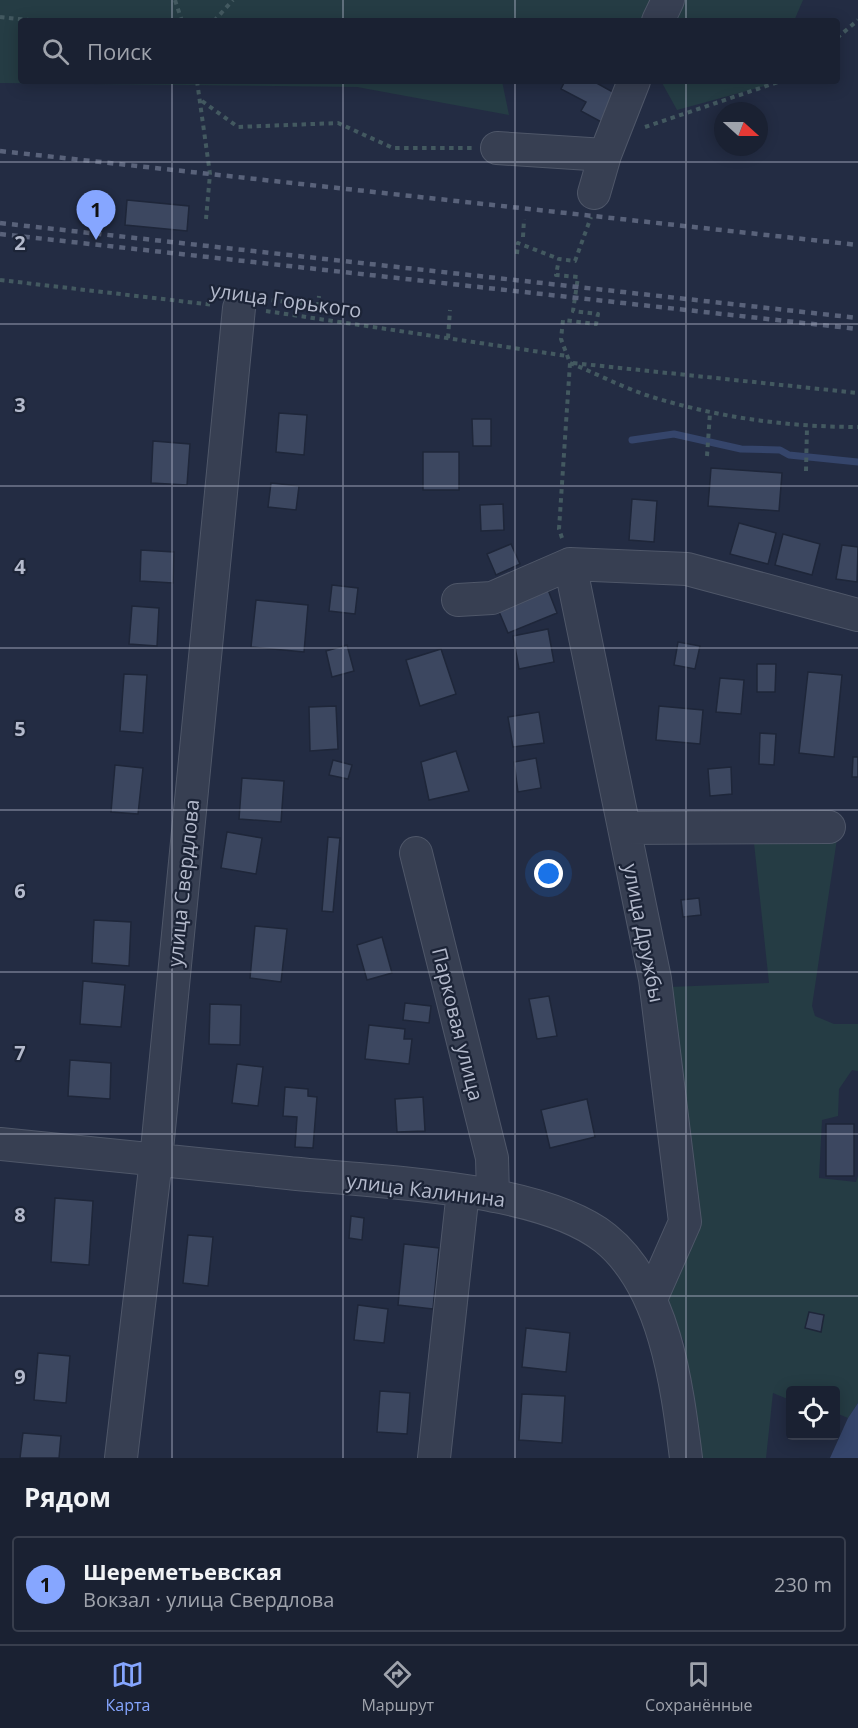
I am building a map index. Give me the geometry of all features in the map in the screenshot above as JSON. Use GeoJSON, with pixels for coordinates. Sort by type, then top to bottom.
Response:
{"type":"FeatureCollection","features":[{"type":"Feature","properties":{"kind":"street"},"geometry":{"type":"LineString","coordinates":[[659,18],[668,0]]}},
{"type":"Feature","properties":{"kind":"street"},"geometry":{"type":"LineString","coordinates":[[593,205],[605,155],[633,84]]}},
{"type":"Feature","properties":{"kind":"street"},"geometry":{"type":"LineString","coordinates":[[497,148],[605,155]]}},
{"type":"Feature","properties":{"kind":"street","name":"улица Свердлова"},"geometry":{"type":"LineString","coordinates":[[121,1458],[156,1160],[244,308]]}},
{"type":"Feature","properties":{"kind":"street"},"geometry":{"type":"LineString","coordinates":[[458,600],[492,598],[570,564],[687,569],[858,615]]}},
{"type":"Feature","properties":{"kind":"street","name":"улица Дружбы"},"geometry":{"type":"LineString","coordinates":[[570,564],[655,979],[685,1222],[651,1299]]}},
{"type":"Feature","properties":{"kind":"street"},"geometry":{"type":"LineString","coordinates":[[624,828],[829,827]]}},
{"type":"Feature","properties":{"kind":"street","name":"Парковая улица"},"geometry":{"type":"LineString","coordinates":[[416,853],[492,1158],[478,1193],[435,1458]]}},
{"type":"Feature","properties":{"kind":"street","name":"улица Калинина"},"geometry":{"type":"LineString","coordinates":[[0,1144],[478,1193],[558,1213],[598,1234],[624,1259],[651,1299],[675,1384],[686,1458]]}},
{"type":"Feature","properties":{"kind":"path"},"geometry":{"type":"LineString","coordinates":[[175,0],[181,18]]}},
{"type":"Feature","properties":{"kind":"path"},"geometry":{"type":"LineString","coordinates":[[217,18],[233,0]]}},
{"type":"Feature","properties":{"kind":"path"},"geometry":{"type":"LineString","coordinates":[[0,17],[18,19]]}},
{"type":"Feature","properties":{"kind":"path"},"geometry":{"type":"LineString","coordinates":[[840,36],[858,21]]}},
{"type":"Feature","properties":{"kind":"path"},"geometry":{"type":"LineString","coordinates":[[198,84],[202,101],[210,174],[206,219]]}},
{"type":"Feature","properties":{"kind":"path"},"geometry":{"type":"LineString","coordinates":[[640,129],[772,84]]}},
{"type":"Feature","properties":{"kind":"path"},"geometry":{"type":"LineString","coordinates":[[202,101],[238,127],[338,123],[393,148],[497,148]]}},
{"type":"Feature","properties":{"kind":"path"},"geometry":{"type":"LineString","coordinates":[[517,254],[518,243],[559,259],[575,261],[593,205]]}},
{"type":"Feature","properties":{"kind":"path"},"geometry":{"type":"LineString","coordinates":[[522,237],[524,219]]}},
{"type":"Feature","properties":{"kind":"path"},"geometry":{"type":"LineString","coordinates":[[559,259],[556,275],[578,277],[573,311],[598,314],[596,324],[563,320],[561,339],[570,363],[559,529],[570,564]]}},
{"type":"Feature","properties":{"kind":"path","name":"улица Горького"},"geometry":{"type":"LineString","coordinates":[[0,280],[244,308],[567,356]]}},
{"type":"Feature","properties":{"kind":"path"},"geometry":{"type":"LineString","coordinates":[[244,308],[268,300],[318,305],[319,296]]}},
{"type":"Feature","properties":{"kind":"path"},"geometry":{"type":"LineString","coordinates":[[448,338],[450,310]]}},
{"type":"Feature","properties":{"kind":"path"},"geometry":{"type":"LineString","coordinates":[[570,363],[858,393]]}},
{"type":"Feature","properties":{"kind":"path"},"geometry":{"type":"LineString","coordinates":[[570,363],[643,394],[710,413],[807,427],[858,427]]}},
{"type":"Feature","properties":{"kind":"path"},"geometry":{"type":"LineString","coordinates":[[707,456],[710,413]]}},
{"type":"Feature","properties":{"kind":"path"},"geometry":{"type":"LineString","coordinates":[[806,471],[807,427]]}},
{"type":"Feature","properties":{"kind":"shaded area"},"geometry":{"type":"Polygon","coordinates":[[[0,0],[803,0],[795,18],[18,18],[18,83],[0,83],[0,0]]]}},
{"type":"Feature","properties":{"kind":"shaded area"},"geometry":{"type":"Polygon","coordinates":[[[89,84],[503,84],[509,115],[357,87],[89,84]]]}},
{"type":"Feature","properties":{"kind":"shaded area"},"geometry":{"type":"Polygon","coordinates":[[[663,84],[766,84],[765,86],[677,110],[663,84]]]}},
{"type":"Feature","properties":{"kind":"shaded area"},"geometry":{"type":"Polygon","coordinates":[[[837,839],[812,1006],[815,1016],[834,1024],[858,1024],[858,1071],[852,1070],[839,1089],[838,1116],[822,1120],[819,1178],[856,1182],[858,1176],[858,1403],[848,1418],[840,1415],[840,1386],[786,1386],[786,1398],[773,1393],[766,1458],[701,1458],[684,1342],[665,1300],[693,1221],[669,987],[769,983],[754,843],[837,839]]]}},
{"type":"Feature","properties":{"kind":"water"},"geometry":{"type":"Polygon","coordinates":[[[858,1403],[858,1458],[830,1458],[840,1440],[848,1418],[858,1403]]]}},
{"type":"Feature","properties":{"kind":"building"},"geometry":{"type":"Polygon","coordinates":[[[564,84],[598,84],[620,96],[605,124],[581,111],[586,102],[561,89],[564,84]]]}},
{"type":"Feature","properties":{"kind":"building"},"geometry":{"type":"Polygon","coordinates":[[[127,200],[189,206],[187,231],[125,225],[127,200]]]}},
{"type":"Feature","properties":{"kind":"building"},"geometry":{"type":"Polygon","coordinates":[[[279,413],[307,415],[304,455],[276,452],[279,413]]]}},
{"type":"Feature","properties":{"kind":"building"},"geometry":{"type":"Polygon","coordinates":[[[472,419],[491,419],[491,446],[473,446],[472,419]]]}},
{"type":"Feature","properties":{"kind":"building"},"geometry":{"type":"Polygon","coordinates":[[[153,441],[190,444],[187,485],[151,483],[153,441]]]}},
{"type":"Feature","properties":{"kind":"building"},"geometry":{"type":"Polygon","coordinates":[[[423,452],[459,452],[459,490],[423,490],[423,452]]]}},
{"type":"Feature","properties":{"kind":"building"},"geometry":{"type":"Polygon","coordinates":[[[711,468],[782,473],[779,511],[708,506],[711,468]]]}},
{"type":"Feature","properties":{"kind":"building"},"geometry":{"type":"Polygon","coordinates":[[[271,483],[299,486],[296,510],[268,507],[271,483]]]}},
{"type":"Feature","properties":{"kind":"building"},"geometry":{"type":"Polygon","coordinates":[[[632,499],[657,501],[654,542],[629,540],[632,499]]]}},
{"type":"Feature","properties":{"kind":"building"},"geometry":{"type":"Polygon","coordinates":[[[503,504],[504,530],[481,531],[480,505],[503,504]]]}},
{"type":"Feature","properties":{"kind":"building"},"geometry":{"type":"Polygon","coordinates":[[[739,523],[776,533],[768,564],[730,554],[739,523]]]}},
{"type":"Feature","properties":{"kind":"building"},"geometry":{"type":"Polygon","coordinates":[[[783,534],[820,544],[812,575],[775,565],[783,534]]]}},
{"type":"Feature","properties":{"kind":"building"},"geometry":{"type":"Polygon","coordinates":[[[511,544],[520,564],[496,575],[487,554],[511,544]]]}},
{"type":"Feature","properties":{"kind":"building"},"geometry":{"type":"Polygon","coordinates":[[[842,545],[858,547],[857,582],[836,579],[842,545]]]}},
{"type":"Feature","properties":{"kind":"building"},"geometry":{"type":"Polygon","coordinates":[[[141,550],[174,552],[173,583],[140,581],[141,550]]]}},
{"type":"Feature","properties":{"kind":"building"},"geometry":{"type":"Polygon","coordinates":[[[545,582],[557,613],[508,633],[495,602],[545,582]]]}},
{"type":"Feature","properties":{"kind":"building"},"geometry":{"type":"Polygon","coordinates":[[[332,585],[358,588],[355,614],[329,611],[332,585]]]}},
{"type":"Feature","properties":{"kind":"building"},"geometry":{"type":"Polygon","coordinates":[[[256,600],[308,605],[304,652],[251,647],[256,600]]]}},
{"type":"Feature","properties":{"kind":"building"},"geometry":{"type":"Polygon","coordinates":[[[132,606],[159,608],[157,646],[129,644],[132,606]]]}},
{"type":"Feature","properties":{"kind":"building"},"geometry":{"type":"Polygon","coordinates":[[[548,629],[554,662],[519,669],[513,636],[548,629]]]}},
{"type":"Feature","properties":{"kind":"building"},"geometry":{"type":"Polygon","coordinates":[[[678,642],[700,646],[695,669],[674,665],[678,642]]]}},
{"type":"Feature","properties":{"kind":"building"},"geometry":{"type":"Polygon","coordinates":[[[347,645],[354,671],[332,677],[326,651],[347,645]]]}},
{"type":"Feature","properties":{"kind":"building"},"geometry":{"type":"Polygon","coordinates":[[[441,649],[456,694],[420,706],[406,660],[441,649]]]}},
{"type":"Feature","properties":{"kind":"building"},"geometry":{"type":"Polygon","coordinates":[[[757,664],[776,664],[775,692],[757,692],[757,664]]]}},
{"type":"Feature","properties":{"kind":"building"},"geometry":{"type":"Polygon","coordinates":[[[808,672],[842,675],[834,757],[799,753],[808,672]]]}},
{"type":"Feature","properties":{"kind":"building"},"geometry":{"type":"Polygon","coordinates":[[[124,674],[147,675],[143,733],[120,731],[124,674]]]}},
{"type":"Feature","properties":{"kind":"building"},"geometry":{"type":"Polygon","coordinates":[[[720,678],[744,680],[741,714],[716,712],[720,678]]]}},
{"type":"Feature","properties":{"kind":"building"},"geometry":{"type":"Polygon","coordinates":[[[336,706],[338,749],[310,751],[309,707],[336,706]]]}},
{"type":"Feature","properties":{"kind":"building"},"geometry":{"type":"Polygon","coordinates":[[[659,706],[703,710],[700,744],[656,740],[659,706]]]}},
{"type":"Feature","properties":{"kind":"building"},"geometry":{"type":"Polygon","coordinates":[[[539,712],[544,743],[513,747],[508,717],[539,712]]]}},
{"type":"Feature","properties":{"kind":"building"},"geometry":{"type":"Polygon","coordinates":[[[760,733],[776,734],[774,765],[759,764],[760,733]]]}},
{"type":"Feature","properties":{"kind":"building"},"geometry":{"type":"Polygon","coordinates":[[[456,751],[469,791],[429,800],[421,762],[456,751]]]}},
{"type":"Feature","properties":{"kind":"building"},"geometry":{"type":"Polygon","coordinates":[[[853,757],[858,757],[858,777],[852,777],[853,757]]]}},
{"type":"Feature","properties":{"kind":"building"},"geometry":{"type":"Polygon","coordinates":[[[536,758],[541,788],[518,792],[514,762],[536,758]]]}},
{"type":"Feature","properties":{"kind":"building"},"geometry":{"type":"Polygon","coordinates":[[[333,760],[352,765],[348,779],[329,775],[333,760]]]}},
{"type":"Feature","properties":{"kind":"building"},"geometry":{"type":"Polygon","coordinates":[[[115,765],[143,768],[138,814],[111,812],[115,765]]]}},
{"type":"Feature","properties":{"kind":"building"},"geometry":{"type":"Polygon","coordinates":[[[731,767],[732,794],[710,796],[708,769],[731,767]]]}},
{"type":"Feature","properties":{"kind":"building"},"geometry":{"type":"Polygon","coordinates":[[[242,778],[284,781],[281,822],[239,819],[242,778]]]}},
{"type":"Feature","properties":{"kind":"building"},"geometry":{"type":"Polygon","coordinates":[[[227,832],[262,838],[256,874],[221,868],[227,832]]]}},
{"type":"Feature","properties":{"kind":"building"},"geometry":{"type":"Polygon","coordinates":[[[328,837],[340,838],[333,912],[322,911],[328,837]]]}},
{"type":"Feature","properties":{"kind":"building"},"geometry":{"type":"Polygon","coordinates":[[[699,898],[701,915],[683,917],[681,900],[699,898]]]}},
{"type":"Feature","properties":{"kind":"building"},"geometry":{"type":"Polygon","coordinates":[[[94,920],[131,922],[129,966],[92,963],[94,920]]]}},
{"type":"Feature","properties":{"kind":"building"},"geometry":{"type":"Polygon","coordinates":[[[255,926],[287,929],[281,982],[250,978],[255,926]]]}},
{"type":"Feature","properties":{"kind":"building"},"geometry":{"type":"Polygon","coordinates":[[[382,937],[392,973],[367,980],[357,945],[382,937]]]}},
{"type":"Feature","properties":{"kind":"building"},"geometry":{"type":"Polygon","coordinates":[[[83,981],[125,985],[121,1027],[80,1024],[83,981]]]}},
{"type":"Feature","properties":{"kind":"building"},"geometry":{"type":"Polygon","coordinates":[[[549,996],[557,1036],[537,1039],[529,999],[549,996]]]}},
{"type":"Feature","properties":{"kind":"building"},"geometry":{"type":"Polygon","coordinates":[[[405,1003],[431,1006],[429,1023],[403,1020],[405,1003]]]}},
{"type":"Feature","properties":{"kind":"building"},"geometry":{"type":"Polygon","coordinates":[[[210,1004],[241,1005],[240,1045],[209,1044],[210,1004]]]}},
{"type":"Feature","properties":{"kind":"building"},"geometry":{"type":"Polygon","coordinates":[[[369,1025],[405,1029],[404,1039],[412,1039],[409,1064],[365,1059],[369,1025]]]}},
{"type":"Feature","properties":{"kind":"building"},"geometry":{"type":"Polygon","coordinates":[[[70,1060],[111,1063],[110,1099],[68,1096],[70,1060]]]}},
{"type":"Feature","properties":{"kind":"building"},"geometry":{"type":"Polygon","coordinates":[[[237,1064],[263,1067],[258,1106],[232,1103],[237,1064]]]}},
{"type":"Feature","properties":{"kind":"building"},"geometry":{"type":"Polygon","coordinates":[[[285,1087],[308,1089],[308,1096],[317,1097],[313,1148],[295,1147],[297,1117],[283,1116],[285,1087]]]}},
{"type":"Feature","properties":{"kind":"building"},"geometry":{"type":"Polygon","coordinates":[[[423,1097],[425,1131],[397,1132],[395,1099],[423,1097]]]}},
{"type":"Feature","properties":{"kind":"building"},"geometry":{"type":"Polygon","coordinates":[[[587,1099],[595,1137],[550,1148],[541,1110],[587,1099]]]}},
{"type":"Feature","properties":{"kind":"building"},"geometry":{"type":"Polygon","coordinates":[[[826,1124],[854,1124],[854,1176],[826,1176],[826,1124]]]}},
{"type":"Feature","properties":{"kind":"building"},"geometry":{"type":"Polygon","coordinates":[[[55,1198],[93,1201],[89,1265],[51,1262],[55,1198]]]}},
{"type":"Feature","properties":{"kind":"building"},"geometry":{"type":"Polygon","coordinates":[[[351,1216],[364,1218],[362,1240],[349,1238],[351,1216]]]}},
{"type":"Feature","properties":{"kind":"building"},"geometry":{"type":"Polygon","coordinates":[[[188,1235],[213,1237],[208,1286],[183,1283],[188,1235]]]}},
{"type":"Feature","properties":{"kind":"building"},"geometry":{"type":"Polygon","coordinates":[[[404,1244],[439,1248],[433,1309],[398,1305],[404,1244]]]}},
{"type":"Feature","properties":{"kind":"building"},"geometry":{"type":"Polygon","coordinates":[[[358,1305],[388,1309],[384,1343],[354,1340],[358,1305]]]}},
{"type":"Feature","properties":{"kind":"building"},"geometry":{"type":"Polygon","coordinates":[[[809,1312],[824,1315],[821,1332],[805,1328],[809,1312]]]}},
{"type":"Feature","properties":{"kind":"building"},"geometry":{"type":"Polygon","coordinates":[[[526,1328],[570,1333],[566,1372],[522,1367],[526,1328]]]}},
{"type":"Feature","properties":{"kind":"building"},"geometry":{"type":"Polygon","coordinates":[[[38,1353],[70,1356],[66,1403],[34,1400],[38,1353]]]}},
{"type":"Feature","properties":{"kind":"building"},"geometry":{"type":"Polygon","coordinates":[[[380,1391],[410,1393],[407,1434],[377,1432],[380,1391]]]}},
{"type":"Feature","properties":{"kind":"building"},"geometry":{"type":"Polygon","coordinates":[[[522,1394],[565,1396],[562,1443],[519,1440],[522,1394]]]}},
{"type":"Feature","properties":{"kind":"building"},"geometry":{"type":"Polygon","coordinates":[[[23,1433],[61,1436],[59,1458],[20,1458],[23,1433]]]}},
{"type":"Feature","properties":{"kind":"waterway"},"geometry":{"type":"LineString","coordinates":[[632,440],[674,434],[741,449],[780,450],[789,455],[858,462]]}},
{"type":"Feature","properties":{"kind":"railway"},"geometry":{"type":"LineString","coordinates":[[0,151],[858,245]]}},
{"type":"Feature","properties":{"kind":"railway"},"geometry":{"type":"LineString","coordinates":[[0,223],[858,318]]}},
{"type":"Feature","properties":{"kind":"railway"},"geometry":{"type":"LineString","coordinates":[[0,234],[858,329]]}},
{"type":"Feature","properties":{"kind":"place","name":"Шереметьевская"},"geometry":{"type":"Point","coordinates":[96,240]}}]}
